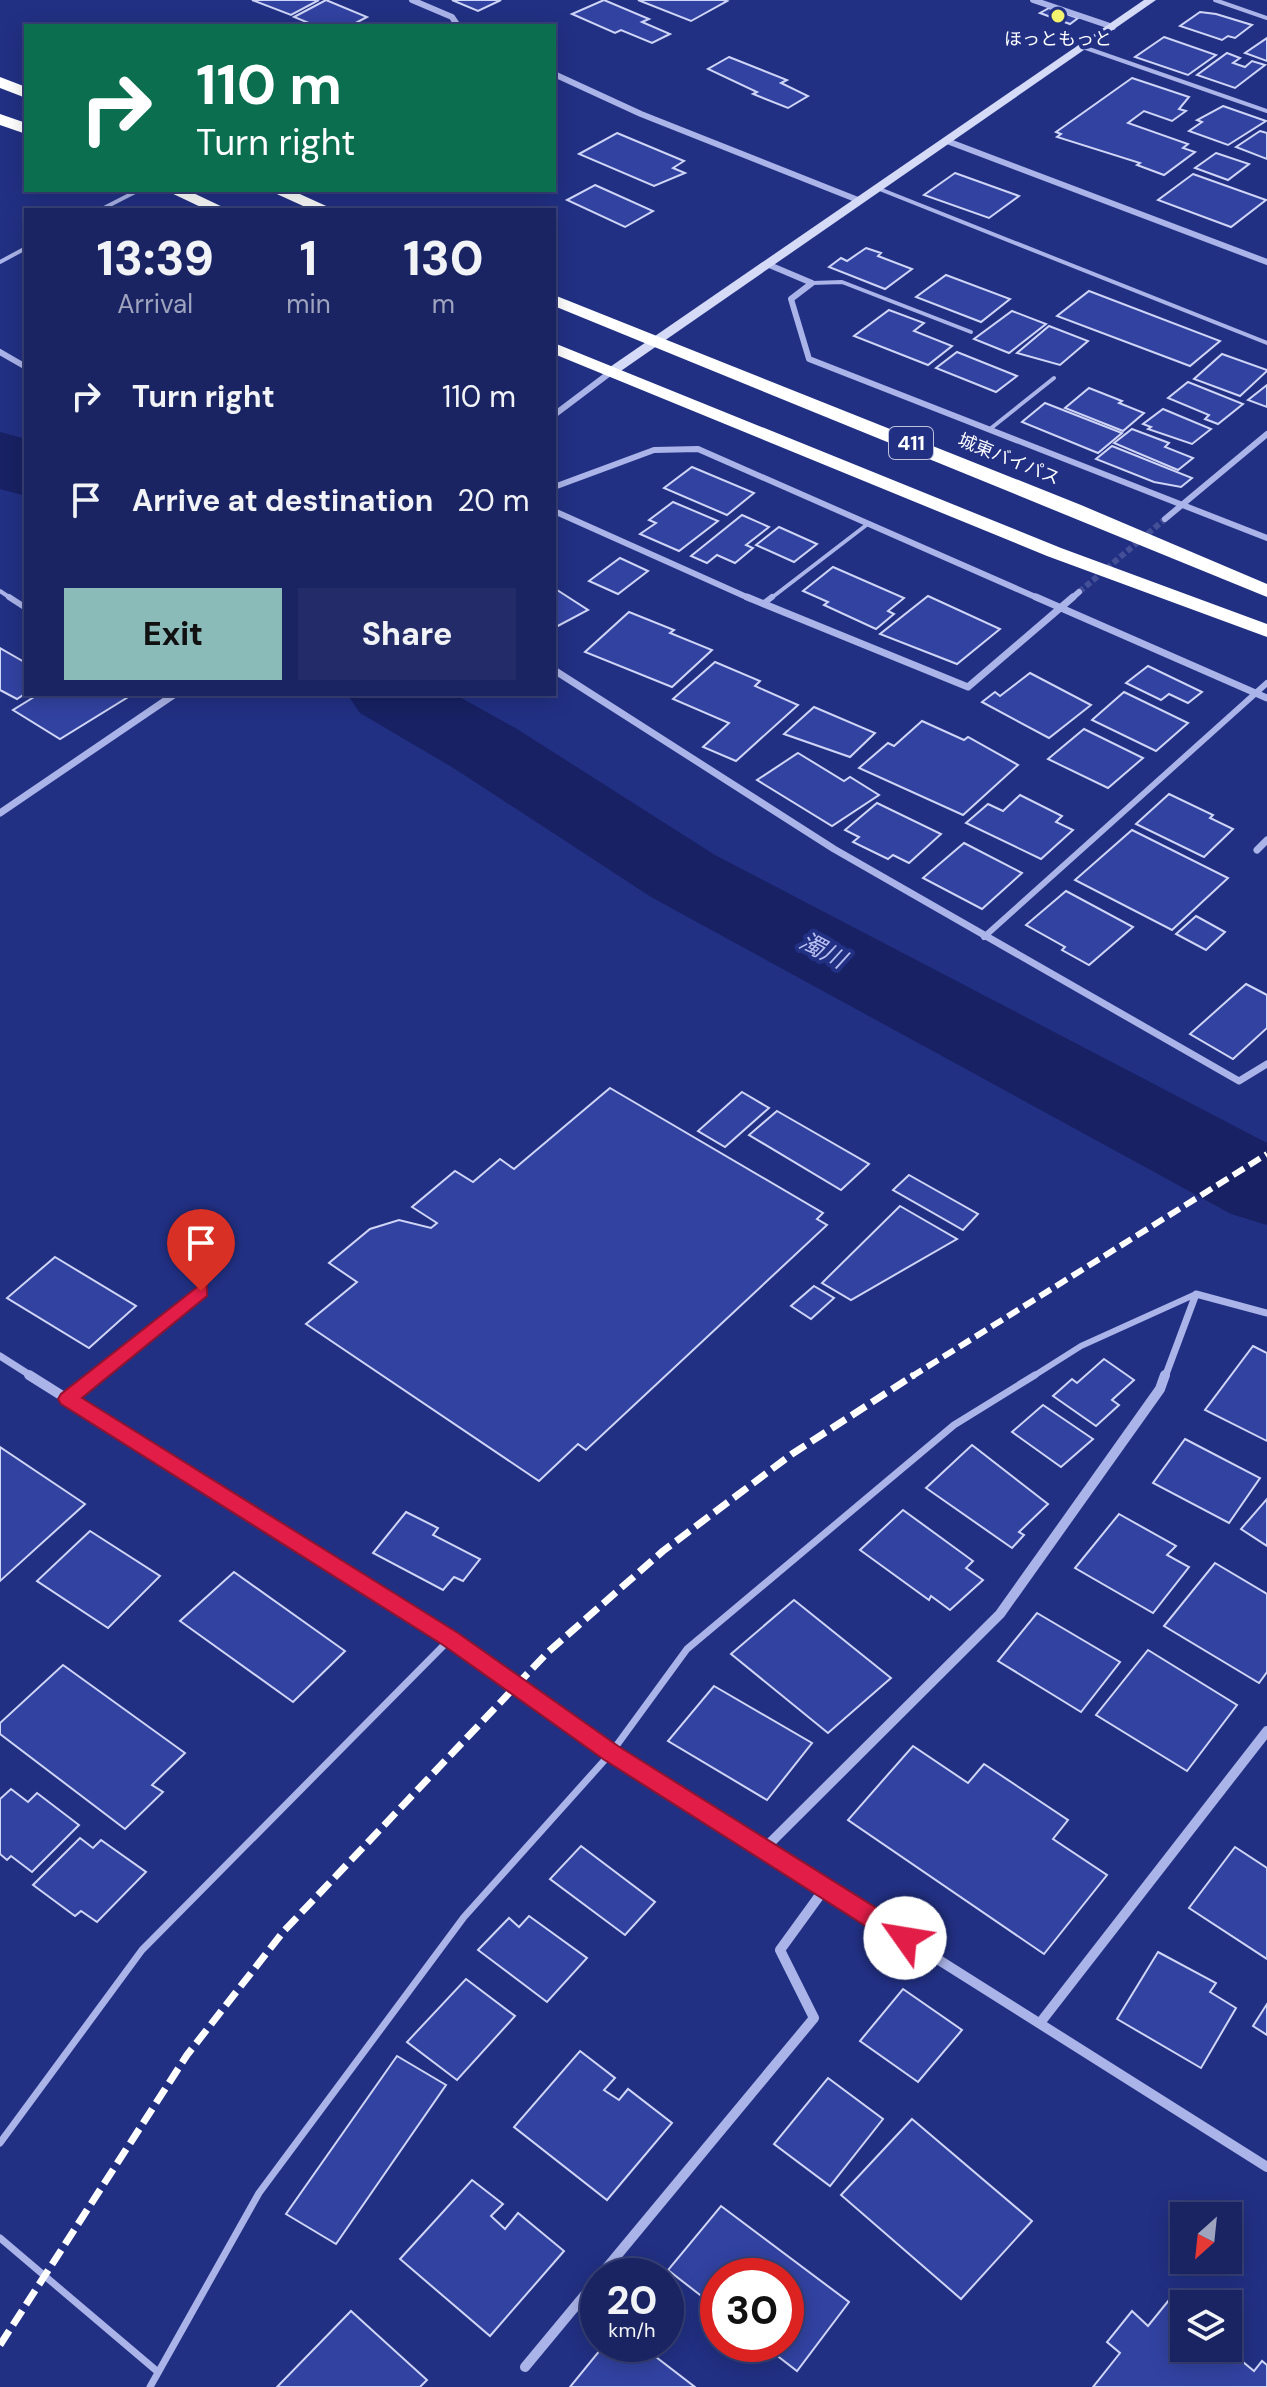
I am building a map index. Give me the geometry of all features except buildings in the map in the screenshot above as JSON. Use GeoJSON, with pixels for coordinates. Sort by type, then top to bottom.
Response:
{"type":"FeatureCollection","features":[{"type":"Feature","properties":{"kind":"highway"},"geometry":{"type":"LineString","coordinates":[[0,82],[24,92]]}},
{"type":"Feature","properties":{"kind":"highway"},"geometry":{"type":"LineString","coordinates":[[0,119],[24,128]]}},
{"type":"Feature","properties":{"kind":"highway"},"geometry":{"type":"LineString","coordinates":[[178,192],[216,208]]}},
{"type":"Feature","properties":{"kind":"highway"},"geometry":{"type":"LineString","coordinates":[[281,192],[322,208]]}},
{"type":"Feature","properties":{"kind":"highway","name":"城東バイパス"},"geometry":{"type":"LineString","coordinates":[[556,301],[1074,509],[1267,591]]}},
{"type":"Feature","properties":{"kind":"highway","name":"411"},"geometry":{"type":"LineString","coordinates":[[556,349],[1054,552],[1267,631]]}},
{"type":"Feature","properties":{"kind":"street"},"geometry":{"type":"LineString","coordinates":[[412,0],[452,17],[457,24]]}},
{"type":"Feature","properties":{"kind":"street"},"geometry":{"type":"LineString","coordinates":[[1033,0],[1113,27]]}},
{"type":"Feature","properties":{"kind":"street"},"geometry":{"type":"LineString","coordinates":[[556,413],[654,340],[1151,0]]}},
{"type":"Feature","properties":{"kind":"street"},"geometry":{"type":"LineString","coordinates":[[556,75],[641,114],[858,200]]}},
{"type":"Feature","properties":{"kind":"street"},"geometry":{"type":"LineString","coordinates":[[947,141],[1267,262]]}},
{"type":"Feature","properties":{"kind":"street"},"geometry":{"type":"LineString","coordinates":[[767,264],[812,283],[791,299],[809,359],[1267,538]]}},
{"type":"Feature","properties":{"kind":"street"},"geometry":{"type":"LineString","coordinates":[[0,352],[24,366]]}},
{"type":"Feature","properties":{"kind":"street"},"geometry":{"type":"LineString","coordinates":[[1165,519],[1267,434]]}},
{"type":"Feature","properties":{"kind":"street"},"geometry":{"type":"LineString","coordinates":[[556,486],[654,450],[698,449],[1267,698]]}},
{"type":"Feature","properties":{"kind":"street"},"geometry":{"type":"LineString","coordinates":[[556,512],[763,604],[968,687],[1079,592]]}},
{"type":"Feature","properties":{"kind":"street"},"geometry":{"type":"LineString","coordinates":[[556,671],[834,849],[1239,1081],[1267,1064]]}},
{"type":"Feature","properties":{"kind":"street"},"geometry":{"type":"LineString","coordinates":[[0,813],[168,696]]}},
{"type":"Feature","properties":{"kind":"street"},"geometry":{"type":"LineString","coordinates":[[1257,850],[1267,840]]}},
{"type":"Feature","properties":{"kind":"street"},"geometry":{"type":"LineString","coordinates":[[764,1849],[1000,1614],[1078,1509],[1160,1389],[1196,1294],[1267,1313]]}},
{"type":"Feature","properties":{"kind":"street"},"geometry":{"type":"LineString","coordinates":[[0,1356],[450,1639],[611,1753],[1267,2167]]}},
{"type":"Feature","properties":{"kind":"street"},"geometry":{"type":"LineString","coordinates":[[1040,2023],[1267,1731]]}},
{"type":"Feature","properties":{"kind":"street"},"geometry":{"type":"LineString","coordinates":[[615,2258],[814,2018],[780,1950],[825,1888]]}},
{"type":"Feature","properties":{"kind":"street"},"geometry":{"type":"LineString","coordinates":[[525,2367],[580,2300]]}},
{"type":"Feature","properties":{"kind":"lane"},"geometry":{"type":"LineString","coordinates":[[1215,0],[1267,18]]}},
{"type":"Feature","properties":{"kind":"lane"},"geometry":{"type":"LineString","coordinates":[[1083,47],[1267,111]]}},
{"type":"Feature","properties":{"kind":"lane"},"geometry":{"type":"LineString","coordinates":[[877,188],[1267,343]]}},
{"type":"Feature","properties":{"kind":"lane"},"geometry":{"type":"LineString","coordinates":[[104,208],[135,192]]}},
{"type":"Feature","properties":{"kind":"lane"},"geometry":{"type":"LineString","coordinates":[[0,262],[24,249]]}},
{"type":"Feature","properties":{"kind":"lane"},"geometry":{"type":"LineString","coordinates":[[812,283],[842,282],[971,332]]}},
{"type":"Feature","properties":{"kind":"lane"},"geometry":{"type":"LineString","coordinates":[[990,429],[1054,378]]}},
{"type":"Feature","properties":{"kind":"lane"},"geometry":{"type":"LineString","coordinates":[[763,604],[869,523]]}},
{"type":"Feature","properties":{"kind":"lane"},"geometry":{"type":"LineString","coordinates":[[0,591],[24,607]]}},
{"type":"Feature","properties":{"kind":"lane"},"geometry":{"type":"LineString","coordinates":[[983,937],[1267,683]]}},
{"type":"Feature","properties":{"kind":"lane"},"geometry":{"type":"LineString","coordinates":[[68,1399],[201,1291]]}},
{"type":"Feature","properties":{"kind":"lane"},"geometry":{"type":"LineString","coordinates":[[150,2387],[259,2193],[464,1917],[611,1753],[687,1649],[954,1425],[1081,1346],[1196,1294]]}},
{"type":"Feature","properties":{"kind":"lane"},"geometry":{"type":"LineString","coordinates":[[0,2143],[142,1950],[450,1639]]}},
{"type":"Feature","properties":{"kind":"lane"},"geometry":{"type":"LineString","coordinates":[[0,2238],[158,2372]]}},
{"type":"Feature","properties":{"kind":"waterway","name":"濁川"},"geometry":{"type":"LineString","coordinates":[[0,456],[24,471]]}},
{"type":"Feature","properties":{"kind":"waterway","name":"濁川"},"geometry":{"type":"LineString","coordinates":[[393,696],[486,749],[683,876],[1267,1188]]}},
{"type":"Feature","properties":{"kind":"tunnel"},"geometry":{"type":"LineString","coordinates":[[1079,592],[1165,519]]}},
{"type":"Feature","properties":{"kind":"railway"},"geometry":{"type":"LineString","coordinates":[[911,1377],[1267,1154]]}},
{"type":"Feature","properties":{"kind":"railway"},"geometry":{"type":"LineString","coordinates":[[0,2345],[187,2055],[283,1932],[548,1652],[663,1551],[792,1454],[914,1375]]}},
{"type":"Feature","properties":{"kind":"place","name":"ほっともっと"},"geometry":{"type":"Point","coordinates":[1058,16]}},
{"type":"Feature","properties":{"kind":"route"},"geometry":{"type":"LineString","coordinates":[[201,1291],[68,1399],[450,1639],[611,1753],[905,1938]]}}]}
